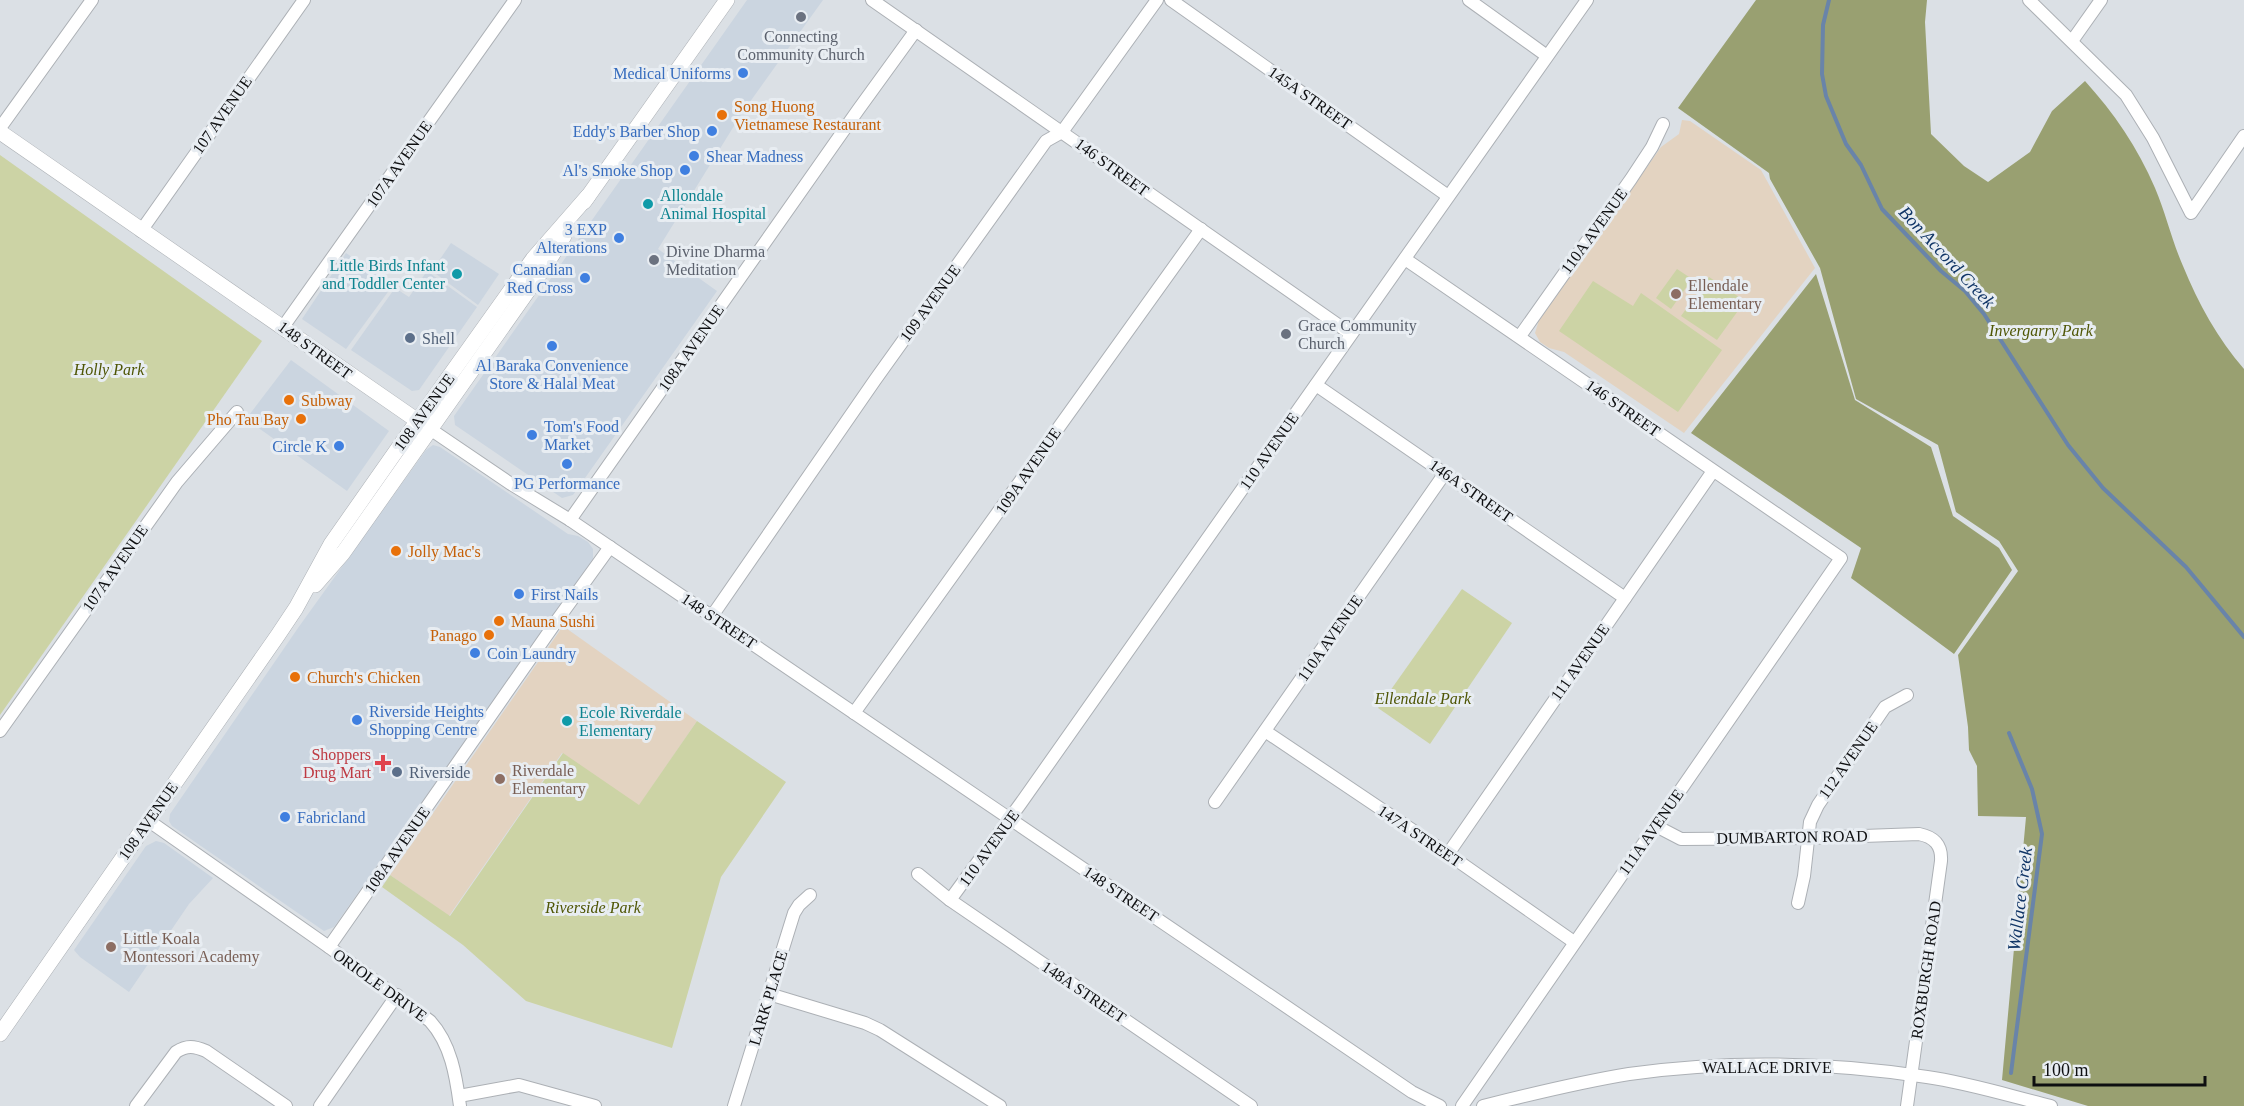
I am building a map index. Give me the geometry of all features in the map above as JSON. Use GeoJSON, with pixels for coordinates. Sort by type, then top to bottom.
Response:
{"type":"FeatureCollection","features":[{"type":"Feature","properties":{"kind":"main road","name":"108 AVENUE"},"geometry":{"type":"LineString","coordinates":[[0,1034],[296,608],[343,553],[544,268],[588,196],[727,0]]}},
{"type":"Feature","properties":{"kind":"main road","name":"148 STREET"},"geometry":{"type":"LineString","coordinates":[[0,130],[141,231],[430,429]]}},
{"type":"Feature","properties":{"kind":"main road","name":"108 AVENUE"},"geometry":{"type":"LineString","coordinates":[[296,608],[331,544],[417,421],[534,259],[588,196]]}},
{"type":"Feature","properties":{"kind":"street"},"geometry":{"type":"LineString","coordinates":[[0,130],[92,0]]}},
{"type":"Feature","properties":{"kind":"street","name":"107 AVENUE"},"geometry":{"type":"LineString","coordinates":[[141,231],[304,0]]}},
{"type":"Feature","properties":{"kind":"street","name":"107A AVENUE"},"geometry":{"type":"LineString","coordinates":[[283,327],[515,0]]}},
{"type":"Feature","properties":{"kind":"street","name":"146 STREET"},"geometry":{"type":"LineString","coordinates":[[872,0],[1351,334]]}},
{"type":"Feature","properties":{"kind":"street","name":"109 AVENUE"},"geometry":{"type":"LineString","coordinates":[[712,616],[875,380],[1046,141],[1062,132],[1157,0]]}},
{"type":"Feature","properties":{"kind":"street","name":"145A STREET"},"geometry":{"type":"LineString","coordinates":[[1171,0],[1448,196]]}},
{"type":"Feature","properties":{"kind":"street"},"geometry":{"type":"LineString","coordinates":[[1469,0],[1547,56]]}},
{"type":"Feature","properties":{"kind":"street","name":"110 AVENUE"},"geometry":{"type":"LineString","coordinates":[[950,900],[1010,819],[1587,0]]}},
{"type":"Feature","properties":{"kind":"street"},"geometry":{"type":"LineString","coordinates":[[2029,0],[2126,95],[2154,138],[2190,213],[2244,136]]}},
{"type":"Feature","properties":{"kind":"street"},"geometry":{"type":"LineString","coordinates":[[2072,41],[2101,0]]}},
{"type":"Feature","properties":{"kind":"street","name":"108A AVENUE"},"geometry":{"type":"LineString","coordinates":[[570,520],[916,30]]}},
{"type":"Feature","properties":{"kind":"street","name":"110A AVENUE"},"geometry":{"type":"LineString","coordinates":[[1520,336],[1653,147],[1663,124]]}},
{"type":"Feature","properties":{"kind":"street","name":"109A AVENUE"},"geometry":{"type":"LineString","coordinates":[[854,713],[1201,229]]}},
{"type":"Feature","properties":{"kind":"street","name":"146 STREET"},"geometry":{"type":"LineString","coordinates":[[1405,259],[1841,558]]}},
{"type":"Feature","properties":{"kind":"street","name":"146A STREET"},"geometry":{"type":"LineString","coordinates":[[1316,385],[1625,598]]}},
{"type":"Feature","properties":{"kind":"street","name":"107A AVENUE"},"geometry":{"type":"LineString","coordinates":[[0,731],[177,482],[237,412]]}},
{"type":"Feature","properties":{"kind":"street","name":"148 STREET"},"geometry":{"type":"LineString","coordinates":[[430,429],[610,547],[1412,1092],[1440,1106]]}},
{"type":"Feature","properties":{"kind":"street","name":"111 AVENUE"},"geometry":{"type":"LineString","coordinates":[[1448,854],[1713,471]]}},
{"type":"Feature","properties":{"kind":"street","name":"110A AVENUE"},"geometry":{"type":"LineString","coordinates":[[1215,802],[1445,473]]}},
{"type":"Feature","properties":{"kind":"street","name":"108A AVENUE"},"geometry":{"type":"LineString","coordinates":[[329,947],[610,547]]}},
{"type":"Feature","properties":{"kind":"street","name":"111A AVENUE"},"geometry":{"type":"LineString","coordinates":[[1462,1106],[1841,558]]}},
{"type":"Feature","properties":{"kind":"street","name":"112 AVENUE"},"geometry":{"type":"LineString","coordinates":[[1798,903],[1810,822],[1821,799],[1885,707],[1907,695]]}},
{"type":"Feature","properties":{"kind":"street","name":"147A STREET"},"geometry":{"type":"LineString","coordinates":[[1265,731],[1574,942]]}},
{"type":"Feature","properties":{"kind":"street","name":"ORIOLE DRIVE"},"geometry":{"type":"LineString","coordinates":[[149,821],[420,1012],[440,1032],[449,1053],[460,1101],[519,1085],[595,1106]]}},
{"type":"Feature","properties":{"kind":"street","name":"DUMBARTON ROAD"},"geometry":{"type":"LineString","coordinates":[[1656,826],[1681,839],[1918,834],[1930,838]]}},
{"type":"Feature","properties":{"kind":"street","name":"ROXBURGH ROAD"},"geometry":{"type":"LineString","coordinates":[[1907,1106],[1941,861],[1939,846],[1930,838]]}},
{"type":"Feature","properties":{"kind":"street","name":"148A STREET"},"geometry":{"type":"LineString","coordinates":[[918,874],[950,900],[1251,1106]]}},
{"type":"Feature","properties":{"kind":"street","name":"LARK PLACE"},"geometry":{"type":"LineString","coordinates":[[734,1106],[794,913],[810,895]]}},
{"type":"Feature","properties":{"kind":"street"},"geometry":{"type":"LineString","coordinates":[[769,994],[865,1023],[880,1030],[1000,1106]]}},
{"type":"Feature","properties":{"kind":"street"},"geometry":{"type":"LineString","coordinates":[[320,1106],[397,995]]}},
{"type":"Feature","properties":{"kind":"street"},"geometry":{"type":"LineString","coordinates":[[136,1106],[176,1052],[184,1047],[195,1046],[206,1051],[286,1106]]}},
{"type":"Feature","properties":{"kind":"street","name":"WALLACE DRIVE"},"geometry":{"type":"LineString","coordinates":[[1483,1106],[1583,1082],[1684,1068],[1798,1065],[1912,1075],[1959,1083],[2051,1106]]}},
{"type":"Feature","properties":{"kind":"shaded area"},"geometry":{"type":"Polygon","coordinates":[[[747,0],[823,0],[742,113],[658,249],[717,291],[573,495],[562,498],[455,425],[454,416],[747,0]]]}},
{"type":"Feature","properties":{"kind":"shaded area","name":"Ellendale Elementary"},"geometry":{"type":"Polygon","coordinates":[[[1682,120],[1690,121],[1761,170],[1815,268],[1684,433],[1564,352],[1549,348],[1540,342],[1535,333],[1539,320],[1661,147],[1679,134],[1682,120]]]}},
{"type":"Feature","properties":{"kind":"shaded area"},"geometry":{"type":"Polygon","coordinates":[[[451,243],[499,274],[478,305],[432,271],[451,243]]]}},
{"type":"Feature","properties":{"kind":"shaded area"},"geometry":{"type":"Polygon","coordinates":[[[346,253],[393,285],[346,349],[302,319],[346,253]]]}},
{"type":"Feature","properties":{"kind":"shaded area"},"geometry":{"type":"Polygon","coordinates":[[[427,271],[477,307],[419,390],[412,391],[351,350],[395,288],[409,297],[427,271]]]}},
{"type":"Feature","properties":{"kind":"shaded area"},"geometry":{"type":"Polygon","coordinates":[[[291,360],[389,431],[347,491],[246,419],[291,360]]]}},
{"type":"Feature","properties":{"kind":"shaded area","name":"Riverside Heights Shopping Centre"},"geometry":{"type":"Polygon","coordinates":[[[433,445],[440,447],[568,534],[578,536],[588,542],[593,549],[593,559],[334,927],[324,931],[172,826],[169,821],[170,814],[298,628],[426,450],[433,445]]]}},
{"type":"Feature","properties":{"kind":"shaded area","name":"Riverdale Elementary"},"geometry":{"type":"Polygon","coordinates":[[[563,626],[697,721],[639,806],[562,753],[449,916],[390,875],[563,626]]]}},
{"type":"Feature","properties":{"kind":"shaded area"},"geometry":{"type":"Polygon","coordinates":[[[156,841],[164,843],[213,878],[189,904],[129,992],[80,957],[74,950],[146,846],[156,841]]]}},
{"type":"Feature","properties":{"kind":"green space","name":"Invergarry Park"},"geometry":{"type":"Polygon","coordinates":[[[1756,0],[1927,0],[1925,22],[1931,134],[1964,166],[1988,182],[2030,152],[2052,111],[2085,81],[2115,118],[2141,159],[2155,188],[2179,257],[2195,293],[2217,333],[2244,369],[2244,1106],[2088,1106],[2002,1080],[2026,817],[1978,816],[1977,766],[1969,750],[1958,655],[2018,571],[1999,541],[1956,512],[1938,445],[1856,399],[1820,268],[1770,179],[1769,173],[1678,108],[1756,0]]]}},
{"type":"Feature","properties":{"kind":"green space","name":"Holly Park"},"geometry":{"type":"Polygon","coordinates":[[[0,155],[262,341],[0,715],[0,155]]]}},
{"type":"Feature","properties":{"kind":"green space"},"geometry":{"type":"Polygon","coordinates":[[[1677,269],[1692,279],[1671,309],[1656,298],[1677,269]]]}},
{"type":"Feature","properties":{"kind":"green space"},"geometry":{"type":"Polygon","coordinates":[[[1816,274],[1855,400],[1931,447],[1953,516],[1999,548],[2012,570],[1954,654],[1851,578],[1861,548],[1691,433],[1816,274]]]}},
{"type":"Feature","properties":{"kind":"green space"},"geometry":{"type":"Polygon","coordinates":[[[1709,277],[1745,301],[1717,340],[1681,316],[1709,277]]]}},
{"type":"Feature","properties":{"kind":"green space"},"geometry":{"type":"Polygon","coordinates":[[[1593,281],[1633,306],[1641,293],[1722,350],[1678,412],[1559,331],[1593,281]]]}},
{"type":"Feature","properties":{"kind":"green space","name":"Ellendale Park"},"geometry":{"type":"Polygon","coordinates":[[[1462,589],[1512,623],[1430,744],[1378,708],[1462,589]]]}},
{"type":"Feature","properties":{"kind":"green space","name":"Riverside Park"},"geometry":{"type":"Polygon","coordinates":[[[697,721],[786,782],[721,877],[672,1048],[526,1001],[463,945],[382,887],[390,875],[450,916],[563,753],[639,805],[697,721]]]}},
{"type":"Feature","properties":{"kind":"waterway","name":"Bon Accord Creek"},"geometry":{"type":"LineString","coordinates":[[1829,0],[1823,25],[1822,74],[1826,96],[1846,144],[1861,165],[1882,209],[1941,271],[1965,291],[1984,314],[2068,445],[2103,488],[2186,567],[2244,637]]}},
{"type":"Feature","properties":{"kind":"waterway","name":"Wallace Creek"},"geometry":{"type":"LineString","coordinates":[[2009,733],[2032,789],[2042,834],[2011,1073]]}},
{"type":"Feature","properties":{"kind":"place","name":"Connecting Community Church"},"geometry":{"type":"Point","coordinates":[801,17]}},
{"type":"Feature","properties":{"kind":"place","name":"Medical Uniforms"},"geometry":{"type":"Point","coordinates":[743,73]}},
{"type":"Feature","properties":{"kind":"place","name":"Song Huong Vietnamese Restaurant"},"geometry":{"type":"Point","coordinates":[722,115]}},
{"type":"Feature","properties":{"kind":"place","name":"Eddy's Barber Shop"},"geometry":{"type":"Point","coordinates":[712,131]}},
{"type":"Feature","properties":{"kind":"place","name":"Shear Madness"},"geometry":{"type":"Point","coordinates":[694,156]}},
{"type":"Feature","properties":{"kind":"place","name":"Al's Smoke Shop"},"geometry":{"type":"Point","coordinates":[685,170]}},
{"type":"Feature","properties":{"kind":"place","name":"Allondale Animal Hospital"},"geometry":{"type":"Point","coordinates":[648,204]}},
{"type":"Feature","properties":{"kind":"place","name":"3 EXP Alterations"},"geometry":{"type":"Point","coordinates":[619,238]}},
{"type":"Feature","properties":{"kind":"place","name":"Divine Dharma Meditation"},"geometry":{"type":"Point","coordinates":[654,260]}},
{"type":"Feature","properties":{"kind":"place","name":"Little Birds Infant and Toddler Center"},"geometry":{"type":"Point","coordinates":[457,274]}},
{"type":"Feature","properties":{"kind":"place","name":"Canadian Red Cross"},"geometry":{"type":"Point","coordinates":[585,278]}},
{"type":"Feature","properties":{"kind":"place","name":"Ellendale Elementary"},"geometry":{"type":"Point","coordinates":[1676,294]}},
{"type":"Feature","properties":{"kind":"place","name":"Grace Community Church"},"geometry":{"type":"Point","coordinates":[1286,334]}},
{"type":"Feature","properties":{"kind":"place","name":"Shell"},"geometry":{"type":"Point","coordinates":[410,338]}},
{"type":"Feature","properties":{"kind":"place","name":"Al Baraka Convenience Store & Halal Meat"},"geometry":{"type":"Point","coordinates":[552,346]}},
{"type":"Feature","properties":{"kind":"place","name":"Subway"},"geometry":{"type":"Point","coordinates":[289,400]}},
{"type":"Feature","properties":{"kind":"place","name":"Pho Tau Bay"},"geometry":{"type":"Point","coordinates":[301,419]}},
{"type":"Feature","properties":{"kind":"place","name":"Tom's Food Market"},"geometry":{"type":"Point","coordinates":[532,435]}},
{"type":"Feature","properties":{"kind":"place","name":"Circle K"},"geometry":{"type":"Point","coordinates":[339,446]}},
{"type":"Feature","properties":{"kind":"place","name":"PG Performance"},"geometry":{"type":"Point","coordinates":[567,464]}},
{"type":"Feature","properties":{"kind":"place","name":"Jolly Mac's"},"geometry":{"type":"Point","coordinates":[396,551]}},
{"type":"Feature","properties":{"kind":"place","name":"First Nails"},"geometry":{"type":"Point","coordinates":[519,594]}},
{"type":"Feature","properties":{"kind":"place","name":"Mauna Sushi"},"geometry":{"type":"Point","coordinates":[499,621]}},
{"type":"Feature","properties":{"kind":"place","name":"Panago"},"geometry":{"type":"Point","coordinates":[489,635]}},
{"type":"Feature","properties":{"kind":"place","name":"Coin Laundry"},"geometry":{"type":"Point","coordinates":[475,653]}},
{"type":"Feature","properties":{"kind":"place","name":"Church's Chicken"},"geometry":{"type":"Point","coordinates":[295,677]}},
{"type":"Feature","properties":{"kind":"place","name":"Riverside Heights Shopping Centre"},"geometry":{"type":"Point","coordinates":[357,720]}},
{"type":"Feature","properties":{"kind":"place","name":"Ecole Riverdale Elementary"},"geometry":{"type":"Point","coordinates":[567,721]}},
{"type":"Feature","properties":{"kind":"place","name":"Shoppers Drug Mart"},"geometry":{"type":"Point","coordinates":[383,763]}},
{"type":"Feature","properties":{"kind":"place","name":"Riverside"},"geometry":{"type":"Point","coordinates":[397,772]}},
{"type":"Feature","properties":{"kind":"place","name":"Riverdale Elementary"},"geometry":{"type":"Point","coordinates":[500,779]}},
{"type":"Feature","properties":{"kind":"place","name":"Fabricland"},"geometry":{"type":"Point","coordinates":[285,817]}},
{"type":"Feature","properties":{"kind":"place","name":"Little Koala Montessori Academy"},"geometry":{"type":"Point","coordinates":[111,947]}}]}
